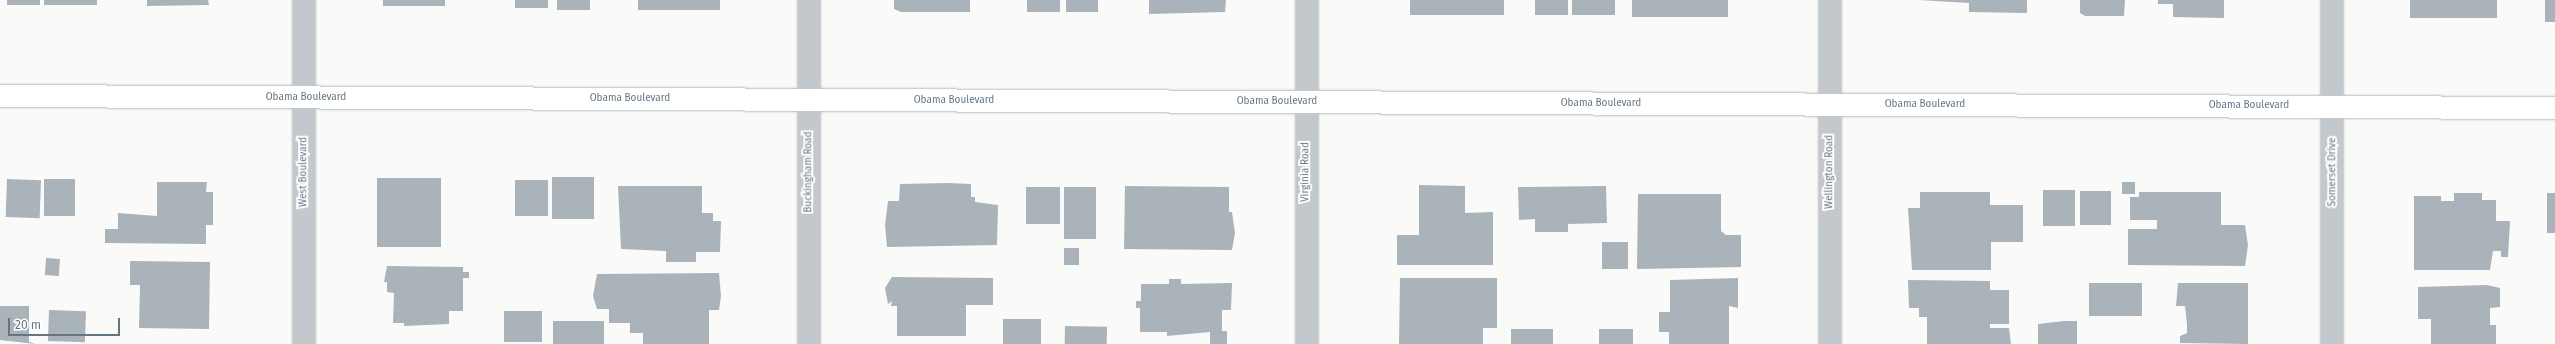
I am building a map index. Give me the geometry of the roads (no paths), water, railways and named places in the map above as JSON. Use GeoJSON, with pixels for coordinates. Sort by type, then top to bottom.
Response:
{"type":"FeatureCollection","features":[{"type":"Feature","properties":{"kind":"main road","name":"Obama Boulevard"},"geometry":{"type":"LineString","coordinates":[[0,96],[2555,108]]}},
{"type":"Feature","properties":{"kind":"street","name":"West Boulevard"},"geometry":{"type":"LineString","coordinates":[[304,0],[304,344]]}},
{"type":"Feature","properties":{"kind":"street","name":"Buckingham Road"},"geometry":{"type":"LineString","coordinates":[[809,0],[809,344]]}},
{"type":"Feature","properties":{"kind":"street","name":"Virginia Road"},"geometry":{"type":"LineString","coordinates":[[1307,0],[1307,344]]}},
{"type":"Feature","properties":{"kind":"street","name":"Wellington Road"},"geometry":{"type":"LineString","coordinates":[[1830,0],[1830,344]]}},
{"type":"Feature","properties":{"kind":"street","name":"Somerset Drive"},"geometry":{"type":"LineString","coordinates":[[2332,0],[2332,344]]}}]}
